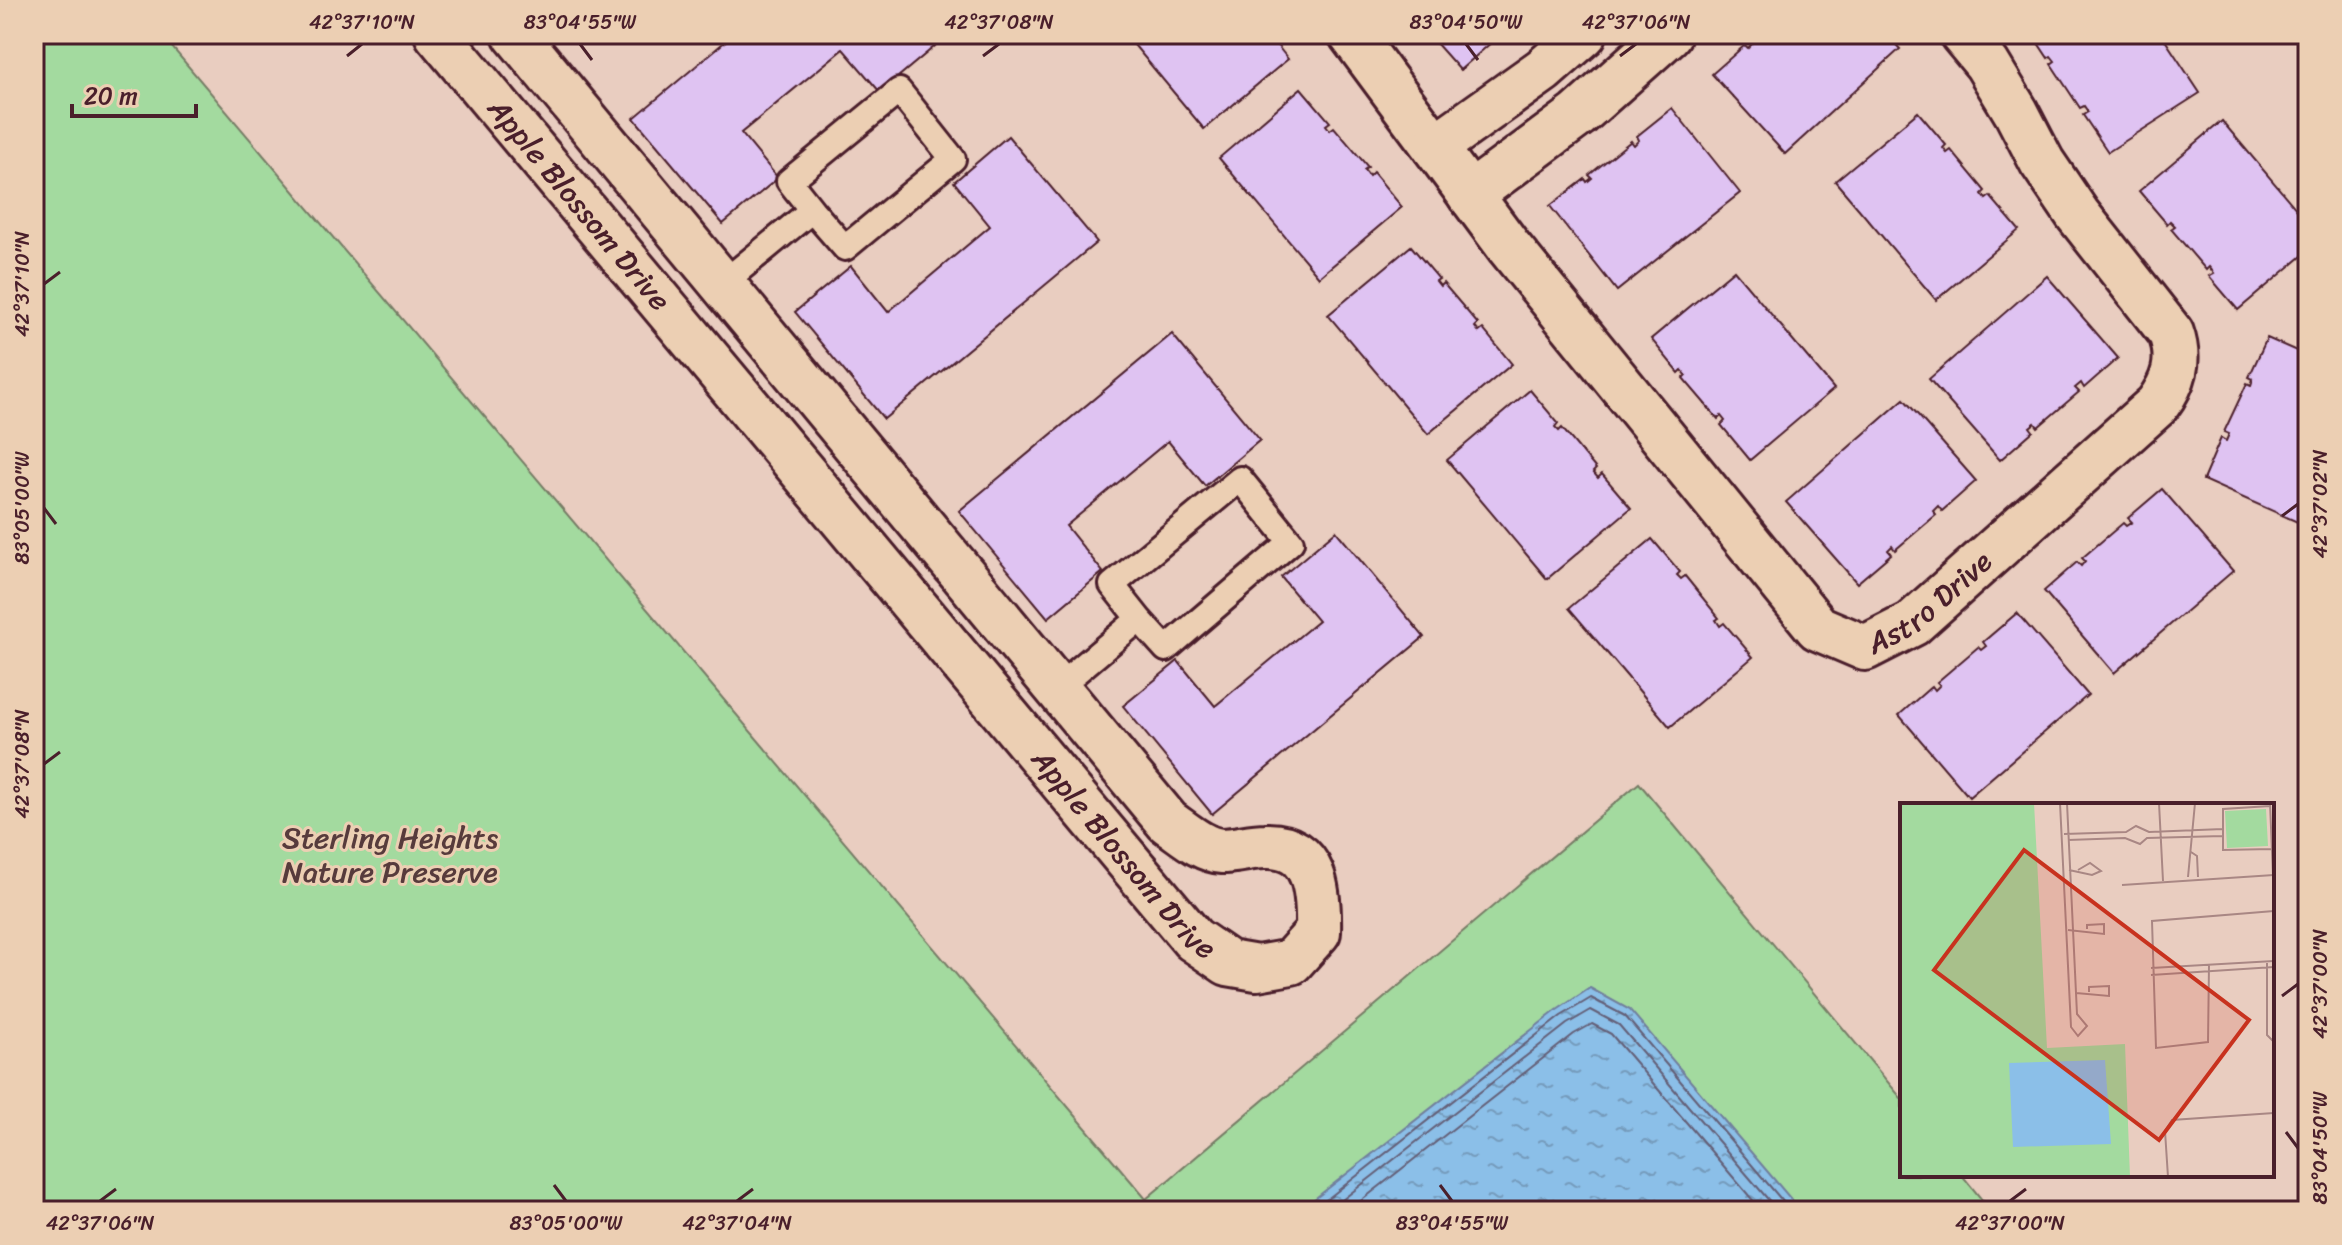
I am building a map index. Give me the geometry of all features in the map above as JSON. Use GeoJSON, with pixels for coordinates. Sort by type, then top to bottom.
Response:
{"type":"FeatureCollection","features":[{"type":"Feature","properties":{"kind":"street","name":"Apple Blossom Drive"},"geometry":{"type":"LineString","coordinates":[[437,34],[481,87],[821,493],[1193,939],[1228,963],[1257,968],[1291,962],[1318,932],[1319,896],[1312,874],[1298,854],[1268,845],[1221,851],[1205,847],[1168,822],[522,42],[481,87]]}},
{"type":"Feature","properties":{"kind":"street","name":"Astro Drive"},"geometry":{"type":"LineString","coordinates":[[1351,34],[1470,195],[1818,628],[1865,648],[1912,624],[2157,405],[2169,388],[2177,365],[2177,350],[2171,333],[2078,215],[2042,162],[1987,64],[1962,34]]}},
{"type":"Feature","properties":{"kind":"street"},"geometry":{"type":"LineString","coordinates":[[1435,147],[1543,70],[1584,34]]}},
{"type":"Feature","properties":{"kind":"street"},"geometry":{"type":"LineString","coordinates":[[1470,195],[1578,115],[1669,34]]}},
{"type":"Feature","properties":{"kind":"street","name":"Apple Blossom Drive"},"geometry":{"type":"LineString","coordinates":[[677,321],[722,284]]}},
{"type":"Feature","properties":{"kind":"street"},"geometry":{"type":"LineString","coordinates":[[821,493],[866,458]]}},
{"type":"Feature","properties":{"kind":"street"},"geometry":{"type":"LineString","coordinates":[[992,699],[1047,676]]}},
{"type":"Feature","properties":{"kind":"lane"},"geometry":{"type":"LineString","coordinates":[[899,91],[953,159],[845,248],[812,210],[789,181],[899,91]]}},
{"type":"Feature","properties":{"kind":"lane"},"geometry":{"type":"LineString","coordinates":[[722,284],[812,210]]}},
{"type":"Feature","properties":{"kind":"lane"},"geometry":{"type":"LineString","coordinates":[[1240,479],[1291,542],[1166,649],[1139,619],[1112,585],[1240,479]]}},
{"type":"Feature","properties":{"kind":"lane"},"geometry":{"type":"LineString","coordinates":[[1047,676],[1139,619]]}},
{"type":"Feature","properties":{"kind":"green space","name":"Sterling Heights Nature Preserve"},"geometry":{"type":"Polygon","coordinates":[[[34,34],[161,34],[1146,1199],[1639,783],[1900,1097],[1900,1177],[1964,1177],[1991,1211],[34,1211],[34,34]]]}},
{"type":"Feature","properties":{"kind":"water"},"geometry":{"type":"Polygon","coordinates":[[[1590,988],[1630,1010],[1801,1211],[1299,1211],[1557,1010],[1590,988]]]}},
{"type":"Feature","properties":{"kind":"building"},"geometry":{"type":"Polygon","coordinates":[[[734,34],[925,34],[935,46],[880,92],[843,49],[741,133],[778,178],[723,224],[634,118],[734,34]]]}},
{"type":"Feature","properties":{"kind":"building"},"geometry":{"type":"Polygon","coordinates":[[[1125,34],[1268,34],[1288,59],[1204,129],[1125,34]]]}},
{"type":"Feature","properties":{"kind":"building"},"geometry":{"type":"Polygon","coordinates":[[[1428,34],[1494,34],[1490,38],[1493,41],[1460,70],[1428,34]]]}},
{"type":"Feature","properties":{"kind":"building"},"geometry":{"type":"Polygon","coordinates":[[[1757,34],[1886,34],[1900,49],[1785,154],[1712,74],[1745,45],[1748,48],[1752,44],[1749,41],[1757,34]]]}},
{"type":"Feature","properties":{"kind":"building"},"geometry":{"type":"Polygon","coordinates":[[[2032,34],[2161,34],[2200,93],[2108,152],[2083,115],[2088,112],[2084,106],[2080,108],[2051,64],[2055,61],[2051,56],[2048,58],[2032,34]]]}},
{"type":"Feature","properties":{"kind":"building"},"geometry":{"type":"Polygon","coordinates":[[[1301,88],[1330,122],[1326,125],[1330,130],[1334,127],[1368,167],[1364,170],[1369,176],[1373,172],[1402,207],[1319,277],[1219,158],[1301,88]]]}},
{"type":"Feature","properties":{"kind":"building"},"geometry":{"type":"Polygon","coordinates":[[[1672,108],[1740,193],[1617,291],[1550,206],[1585,179],[1587,182],[1592,178],[1589,175],[1631,141],[1634,145],[1639,140],[1637,136],[1672,108]]]}},
{"type":"Feature","properties":{"kind":"building"},"geometry":{"type":"Polygon","coordinates":[[[1918,112],[1946,145],[1943,148],[1947,153],[1951,150],[1985,191],[1982,194],[1986,199],[1990,196],[2019,230],[1936,300],[1835,181],[1918,112]]]}},
{"type":"Feature","properties":{"kind":"building"},"geometry":{"type":"Polygon","coordinates":[[[2222,121],[2308,223],[2308,251],[2238,310],[2209,276],[2214,273],[2209,267],[2206,270],[2171,229],[2175,226],[2170,221],[2167,224],[2139,191],[2222,121]]]}},
{"type":"Feature","properties":{"kind":"building"},"geometry":{"type":"Polygon","coordinates":[[[1008,136],[1097,242],[884,419],[795,312],[851,266],[888,312],[990,226],[954,182],[1008,136]]]}},
{"type":"Feature","properties":{"kind":"building"},"geometry":{"type":"Polygon","coordinates":[[[1411,246],[1439,279],[1436,281],[1440,286],[1443,283],[1478,324],[1475,327],[1479,332],[1483,329],[1512,364],[1428,434],[1328,315],[1411,246]]]}},
{"type":"Feature","properties":{"kind":"building"},"geometry":{"type":"Polygon","coordinates":[[[1734,270],[1834,389],[1750,460],[1721,425],[1725,421],[1721,416],[1718,419],[1683,378],[1686,375],[1682,370],[1679,373],[1651,339],[1734,270]]]}},
{"type":"Feature","properties":{"kind":"building"},"geometry":{"type":"Polygon","coordinates":[[[2047,276],[2118,358],[2084,388],[2081,383],[2075,388],[2079,392],[2038,427],[2035,423],[2030,427],[2033,431],[2000,460],[1929,379],[2047,276]]]}},
{"type":"Feature","properties":{"kind":"building"},"geometry":{"type":"Polygon","coordinates":[[[1172,334],[1260,440],[1205,486],[1168,441],[1066,526],[1103,572],[1048,618],[959,511],[1172,334]]]}},
{"type":"Feature","properties":{"kind":"building"},"geometry":{"type":"Polygon","coordinates":[[[2267,338],[2308,356],[2308,511],[2302,524],[2203,480],[2221,438],[2226,441],[2229,434],[2224,432],[2247,383],[2251,385],[2253,379],[2249,377],[2267,338]]]}},
{"type":"Feature","properties":{"kind":"building"},"geometry":{"type":"Polygon","coordinates":[[[1530,390],[1558,423],[1555,427],[1559,431],[1562,428],[1596,469],[1593,472],[1598,478],[1602,474],[1631,508],[1547,579],[1447,460],[1530,390]]]}},
{"type":"Feature","properties":{"kind":"building"},"geometry":{"type":"Polygon","coordinates":[[[1904,399],[1976,481],[1942,511],[1938,506],[1933,511],[1936,515],[1895,550],[1892,546],[1888,550],[1891,554],[1857,583],[1786,502],[1904,399]]]}},
{"type":"Feature","properties":{"kind":"building"},"geometry":{"type":"Polygon","coordinates":[[[2162,489],[2233,571],[2114,673],[2044,591],[2077,562],[2081,566],[2085,561],[2082,558],[2123,523],[2126,526],[2132,522],[2128,518],[2162,489]]]}},
{"type":"Feature","properties":{"kind":"building"},"geometry":{"type":"Polygon","coordinates":[[[1336,531],[1424,637],[1212,814],[1123,706],[1178,661],[1215,706],[1318,621],[1281,577],[1336,531]]]}},
{"type":"Feature","properties":{"kind":"building"},"geometry":{"type":"Polygon","coordinates":[[[1652,539],[1680,572],[1677,575],[1681,579],[1685,576],[1719,618],[1716,620],[1720,626],[1724,623],[1753,657],[1670,727],[1569,608],[1652,539]]]}},
{"type":"Feature","properties":{"kind":"building"},"geometry":{"type":"Polygon","coordinates":[[[2017,613],[2088,695],[1969,797],[1899,715],[1932,686],[1935,690],[1940,685],[1937,682],[1978,647],[1981,650],[1986,646],[1983,642],[2017,613]]]}}]}
